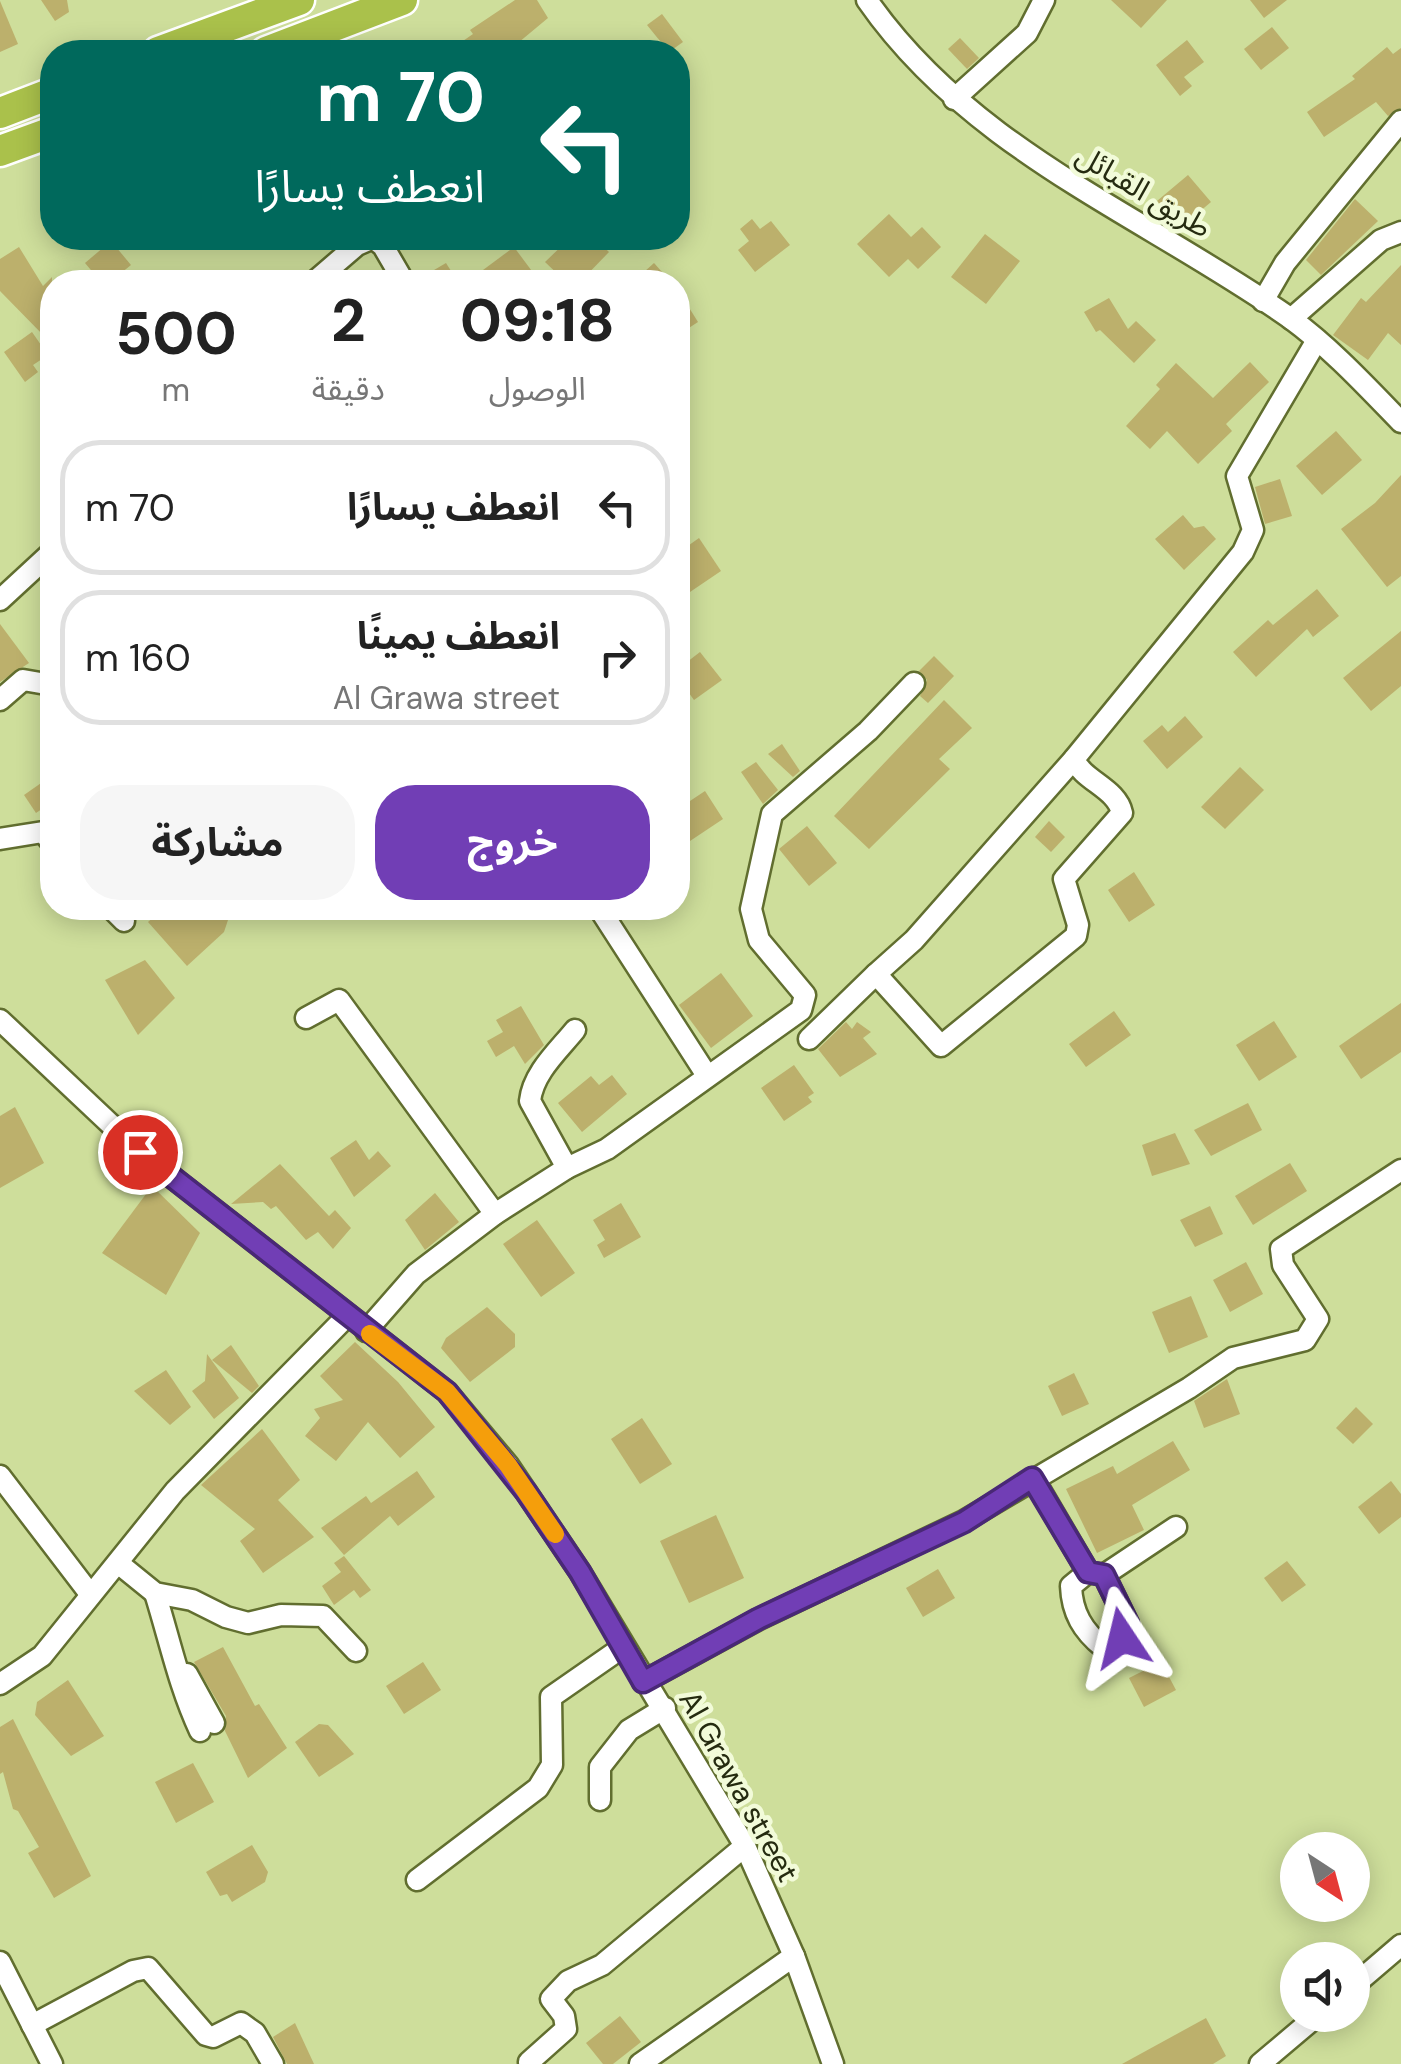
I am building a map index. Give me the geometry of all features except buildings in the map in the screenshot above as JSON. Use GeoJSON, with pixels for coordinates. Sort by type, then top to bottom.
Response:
{"type":"FeatureCollection","features":[{"type":"Feature","properties":{"kind":"highway"},"geometry":{"type":"LineString","coordinates":[[196,40],[298,0]]}},
{"type":"Feature","properties":{"kind":"highway"},"geometry":{"type":"LineString","coordinates":[[297,40],[402,0]]}},
{"type":"Feature","properties":{"kind":"highway"},"geometry":{"type":"LineString","coordinates":[[0,112],[40,97]]}},
{"type":"Feature","properties":{"kind":"highway"},"geometry":{"type":"LineString","coordinates":[[0,152],[40,137]]}},
{"type":"Feature","properties":{"kind":"street","name":"طريق القبائل"},"geometry":{"type":"LineString","coordinates":[[867,0],[920,69],[954,99],[1041,163],[1291,319],[1401,422]]}},
{"type":"Feature","properties":{"kind":"street"},"geometry":{"type":"LineString","coordinates":[[954,99],[1027,33],[1044,0]]}},
{"type":"Feature","properties":{"kind":"street"},"geometry":{"type":"LineString","coordinates":[[1263,301],[1285,264],[1401,121]]}},
{"type":"Feature","properties":{"kind":"street"},"geometry":{"type":"LineString","coordinates":[[1291,319],[1381,240],[1401,232]]}},
{"type":"Feature","properties":{"kind":"street"},"geometry":{"type":"LineString","coordinates":[[328,270],[352,250]]}},
{"type":"Feature","properties":{"kind":"street"},"geometry":{"type":"LineString","coordinates":[[809,1039],[914,940],[1074,759],[1243,552],[1253,530],[1237,476],[1317,340]]}},
{"type":"Feature","properties":{"kind":"street"},"geometry":{"type":"LineString","coordinates":[[0,600],[40,563]]}},
{"type":"Feature","properties":{"kind":"street"},"geometry":{"type":"LineString","coordinates":[[0,700],[23,680],[40,683]]}},
{"type":"Feature","properties":{"kind":"street"},"geometry":{"type":"LineString","coordinates":[[366,1331],[416,1274],[495,1214],[567,1168],[607,1149],[706,1074],[801,1010],[806,995],[759,940],[751,909],[772,814],[868,731],[914,684]]}},
{"type":"Feature","properties":{"kind":"street"},"geometry":{"type":"LineString","coordinates":[[876,974],[940,1046],[1076,936],[1078,925],[1066,875],[1122,812],[1120,803],[1080,770],[1074,759]]}},
{"type":"Feature","properties":{"kind":"street"},"geometry":{"type":"LineString","coordinates":[[0,839],[40,832]]}},
{"type":"Feature","properties":{"kind":"street"},"geometry":{"type":"LineString","coordinates":[[607,920],[706,1074]]}},
{"type":"Feature","properties":{"kind":"street"},"geometry":{"type":"LineString","coordinates":[[306,1018],[339,1000],[495,1214]]}},
{"type":"Feature","properties":{"kind":"street","name":"Al Grawa street"},"geometry":{"type":"LineString","coordinates":[[0,1020],[140,1152],[447,1392],[508,1465],[580,1572],[745,1846],[794,1956],[833,2064]]}},
{"type":"Feature","properties":{"kind":"street"},"geometry":{"type":"LineString","coordinates":[[567,1168],[530,1101],[531,1088],[546,1064],[575,1030]]}},
{"type":"Feature","properties":{"kind":"street"},"geometry":{"type":"LineString","coordinates":[[643,1682],[758,1619],[964,1522],[1032,1478],[1189,1388],[1222,1363],[1310,1335],[1318,1319],[1283,1265],[1282,1249],[1401,1170]]}},
{"type":"Feature","properties":{"kind":"street"},"geometry":{"type":"LineString","coordinates":[[0,1684],[42,1656],[188,1477],[348,1315]]}},
{"type":"Feature","properties":{"kind":"street"},"geometry":{"type":"LineString","coordinates":[[0,1476],[90,1594]]}},
{"type":"Feature","properties":{"kind":"street"},"geometry":{"type":"LineString","coordinates":[[1032,1478],[1096,1574],[1176,1527]]}},
{"type":"Feature","properties":{"kind":"street"},"geometry":{"type":"LineString","coordinates":[[118,1563],[155,1593],[192,1600],[248,1623],[281,1614],[323,1616],[356,1651]]}},
{"type":"Feature","properties":{"kind":"street"},"geometry":{"type":"LineString","coordinates":[[155,1593],[174,1650],[178,1684],[207,1727]]}},
{"type":"Feature","properties":{"kind":"street"},"geometry":{"type":"LineString","coordinates":[[418,1880],[538,1788],[552,1765],[550,1697],[623,1647]]}},
{"type":"Feature","properties":{"kind":"street"},"geometry":{"type":"LineString","coordinates":[[600,1800],[600,1766],[630,1730],[664,1708]]}},
{"type":"Feature","properties":{"kind":"street"},"geometry":{"type":"LineString","coordinates":[[529,2062],[566,2029],[564,2016],[551,1998],[568,1981],[602,1964],[745,1846]]}},
{"type":"Feature","properties":{"kind":"street"},"geometry":{"type":"LineString","coordinates":[[1370,1972],[1401,1945]]}},
{"type":"Feature","properties":{"kind":"street"},"geometry":{"type":"LineString","coordinates":[[640,2064],[794,1956]]}},
{"type":"Feature","properties":{"kind":"street"},"geometry":{"type":"LineString","coordinates":[[0,1962],[52,2064]]}},
{"type":"Feature","properties":{"kind":"street"},"geometry":{"type":"LineString","coordinates":[[32,2025],[133,1971],[148,1968],[206,2034],[213,2037],[241,2023],[255,2033],[273,2064]]}},
{"type":"Feature","properties":{"kind":"street"},"geometry":{"type":"LineString","coordinates":[[1260,2064],[1298,2032]]}},
{"type":"Feature","properties":{"kind":"slow traffic"},"geometry":{"type":"LineString","coordinates":[[370,1334],[447,1392],[508,1465],[555,1534]]}},
{"type":"Feature","properties":{"kind":"route"},"geometry":{"type":"LineString","coordinates":[[140,1152],[447,1392],[508,1465],[580,1572],[643,1682],[852,1572],[964,1522],[1032,1478],[1088,1572],[1104,1575],[1120,1602],[1128,1624],[1122,1638]]}}]}
